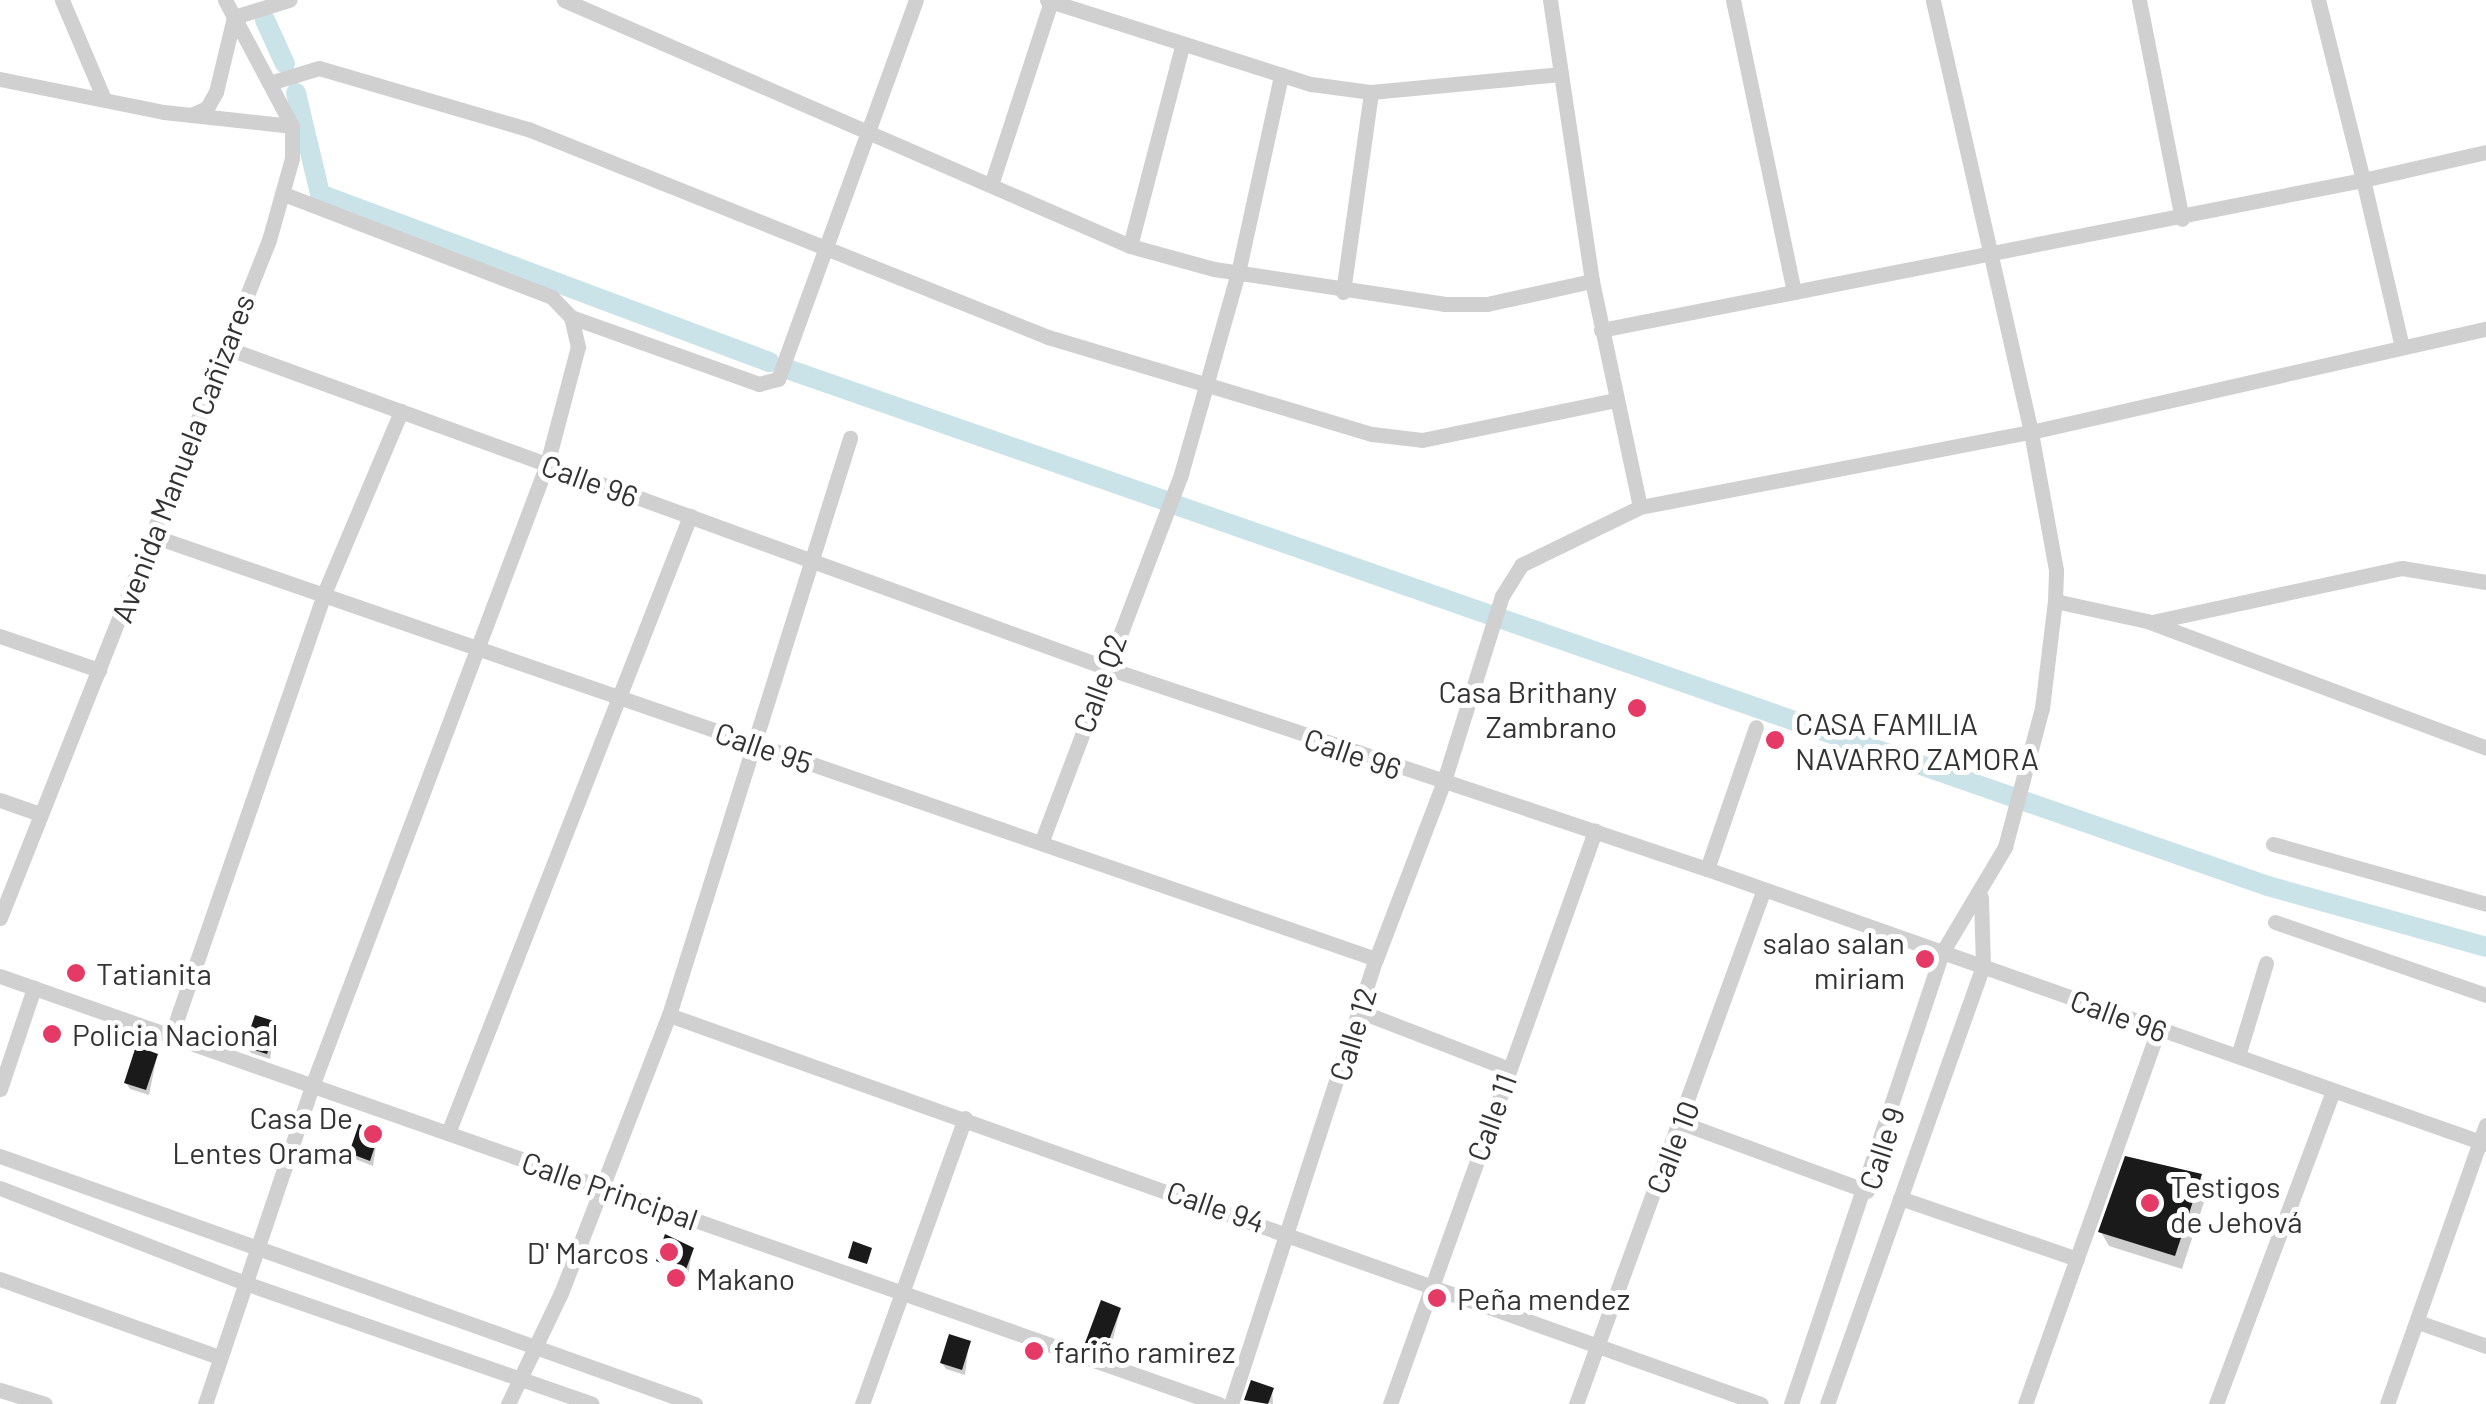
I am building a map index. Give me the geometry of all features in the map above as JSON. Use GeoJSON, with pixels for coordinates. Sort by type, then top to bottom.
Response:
{"type":"FeatureCollection","features":[{"type":"Feature","properties":{"kind":"street"},"geometry":{"type":"LineString","coordinates":[[62,0],[104,100]]}},
{"type":"Feature","properties":{"kind":"street"},"geometry":{"type":"LineString","coordinates":[[0,80],[192,115],[292,126],[273,82],[225,0]]}},
{"type":"Feature","properties":{"kind":"street"},"geometry":{"type":"LineString","coordinates":[[234,17],[289,0]]}},
{"type":"Feature","properties":{"kind":"street"},"geometry":{"type":"LineString","coordinates":[[564,0],[1130,246],[1238,273],[1344,292],[1488,304],[1592,281]]}},
{"type":"Feature","properties":{"kind":"street"},"geometry":{"type":"LineString","coordinates":[[282,194],[552,297],[571,317],[768,384],[778,379],[916,0]]}},
{"type":"Feature","properties":{"kind":"street"},"geometry":{"type":"LineString","coordinates":[[1550,0],[1592,281],[1640,507]]}},
{"type":"Feature","properties":{"kind":"street"},"geometry":{"type":"LineString","coordinates":[[1732,0],[1794,292]]}},
{"type":"Feature","properties":{"kind":"street","name":"Calle 9"},"geometry":{"type":"LineString","coordinates":[[1790,1404],[1867,1191],[1943,952],[1981,897],[2006,847],[2030,761],[2055,601],[2031,432],[1933,0]]}},
{"type":"Feature","properties":{"kind":"street"},"geometry":{"type":"LineString","coordinates":[[2139,0],[2182,219]]}},
{"type":"Feature","properties":{"kind":"street"},"geometry":{"type":"LineString","coordinates":[[2318,0],[2402,347]]}},
{"type":"Feature","properties":{"kind":"street"},"geometry":{"type":"LineString","coordinates":[[991,186],[1049,1],[1281,76],[1371,92],[1561,74]]}},
{"type":"Feature","properties":{"kind":"street"},"geometry":{"type":"LineString","coordinates":[[192,115],[207,108],[216,92],[234,17]]}},
{"type":"Feature","properties":{"kind":"street"},"geometry":{"type":"LineString","coordinates":[[1130,246],[1182,47]]}},
{"type":"Feature","properties":{"kind":"street"},"geometry":{"type":"LineString","coordinates":[[273,82],[319,68],[528,129],[824,251],[1048,336],[1372,434],[1422,440],[1615,400]]}},
{"type":"Feature","properties":{"kind":"street","name":"Calle Q2"},"geometry":{"type":"LineString","coordinates":[[1041,843],[1104,667],[1162,523],[1238,273],[1281,76]]}},
{"type":"Feature","properties":{"kind":"street"},"geometry":{"type":"LineString","coordinates":[[1344,292],[1371,92]]}},
{"type":"Feature","properties":{"kind":"street","name":"Avenida Manuela Cañizares"},"geometry":{"type":"LineString","coordinates":[[0,918],[153,536],[282,194],[292,126]]}},
{"type":"Feature","properties":{"kind":"street"},"geometry":{"type":"LineString","coordinates":[[1602,330],[2182,219],[2486,152]]}},
{"type":"Feature","properties":{"kind":"street"},"geometry":{"type":"LineString","coordinates":[[205,1404],[312,1086],[547,464],[578,347],[571,317]]}},
{"type":"Feature","properties":{"kind":"street","name":"Calle 12"},"geometry":{"type":"LineString","coordinates":[[1231,1404],[1291,1233],[1376,959],[1444,784],[1483,668],[1502,596],[1521,565],[1640,507],[2031,432],[2486,330]]}},
{"type":"Feature","properties":{"kind":"street","name":"Calle 96"},"geometry":{"type":"LineString","coordinates":[[224,347],[1104,667],[1707,869],[2483,1143]]}},
{"type":"Feature","properties":{"kind":"street"},"geometry":{"type":"LineString","coordinates":[[171,1036],[323,596],[401,411]]}},
{"type":"Feature","properties":{"kind":"street"},"geometry":{"type":"LineString","coordinates":[[508,1404],[516,1380],[536,1351],[669,1016],[850,438]]}},
{"type":"Feature","properties":{"kind":"street"},"geometry":{"type":"LineString","coordinates":[[448,1133],[614,699],[690,516]]}},
{"type":"Feature","properties":{"kind":"street","name":"Calle 95"},"geometry":{"type":"LineString","coordinates":[[153,536],[480,648],[614,699],[752,741],[1376,959]]}},
{"type":"Feature","properties":{"kind":"street"},"geometry":{"type":"LineString","coordinates":[[2151,622],[2402,568],[2481,580],[2486,562]]}},
{"type":"Feature","properties":{"kind":"street"},"geometry":{"type":"LineString","coordinates":[[2055,601],[2151,622],[2486,748]]}},
{"type":"Feature","properties":{"kind":"street"},"geometry":{"type":"LineString","coordinates":[[0,636],[99,670]]}},
{"type":"Feature","properties":{"kind":"street"},"geometry":{"type":"LineString","coordinates":[[1707,869],[1756,726]]}},
{"type":"Feature","properties":{"kind":"street"},"geometry":{"type":"LineString","coordinates":[[0,800],[40,814]]}},
{"type":"Feature","properties":{"kind":"street","name":"Calle 11"},"geometry":{"type":"LineString","coordinates":[[1390,1404],[1596,831]]}},
{"type":"Feature","properties":{"kind":"street"},"geometry":{"type":"LineString","coordinates":[[2272,844],[2486,904]]}},
{"type":"Feature","properties":{"kind":"street","name":"Calle 10"},"geometry":{"type":"LineString","coordinates":[[1576,1404],[1682,1123],[1764,890]]}},
{"type":"Feature","properties":{"kind":"street","name":"Calle 9"},"geometry":{"type":"LineString","coordinates":[[1827,1404],[1983,966],[1981,897]]}},
{"type":"Feature","properties":{"kind":"street"},"geometry":{"type":"LineString","coordinates":[[2276,922],[2486,995]]}},
{"type":"Feature","properties":{"kind":"street"},"geometry":{"type":"LineString","coordinates":[[2238,1056],[2266,963]]}},
{"type":"Feature","properties":{"kind":"street","name":"Calle Principal"},"geometry":{"type":"LineString","coordinates":[[0,976],[1219,1404]]}},
{"type":"Feature","properties":{"kind":"street"},"geometry":{"type":"LineString","coordinates":[[0,1089],[34,988]]}},
{"type":"Feature","properties":{"kind":"street"},"geometry":{"type":"LineString","coordinates":[[1360,1011],[1509,1068]]}},
{"type":"Feature","properties":{"kind":"street","name":"Calle 94"},"geometry":{"type":"LineString","coordinates":[[669,1016],[1291,1233],[1594,1350],[1761,1404]]}},
{"type":"Feature","properties":{"kind":"street"},"geometry":{"type":"LineString","coordinates":[[2026,1404],[2158,1030]]}},
{"type":"Feature","properties":{"kind":"street"},"geometry":{"type":"LineString","coordinates":[[2216,1404],[2333,1091]]}},
{"type":"Feature","properties":{"kind":"street"},"geometry":{"type":"LineString","coordinates":[[862,1404],[899,1292],[965,1118]]}},
{"type":"Feature","properties":{"kind":"street"},"geometry":{"type":"LineString","coordinates":[[1682,1123],[1867,1191]]}},
{"type":"Feature","properties":{"kind":"street"},"geometry":{"type":"LineString","coordinates":[[2386,1404],[2483,1143],[2486,1125]]}},
{"type":"Feature","properties":{"kind":"street"},"geometry":{"type":"LineString","coordinates":[[0,1156],[536,1351],[695,1404]]}},
{"type":"Feature","properties":{"kind":"street"},"geometry":{"type":"LineString","coordinates":[[0,1188],[245,1283],[592,1404]]}},
{"type":"Feature","properties":{"kind":"street"},"geometry":{"type":"LineString","coordinates":[[1900,1198],[2077,1259]]}},
{"type":"Feature","properties":{"kind":"street"},"geometry":{"type":"LineString","coordinates":[[0,1279],[219,1358]]}},
{"type":"Feature","properties":{"kind":"street"},"geometry":{"type":"LineString","coordinates":[[2418,1322],[2486,1346]]}},
{"type":"Feature","properties":{"kind":"street"},"geometry":{"type":"LineString","coordinates":[[0,1391],[45,1404]]}},
{"type":"Feature","properties":{"kind":"building"},"geometry":{"type":"Polygon","coordinates":[[[255,1015],[277,1022],[267,1054],[244,1047],[255,1015]]]}},
{"type":"Feature","properties":{"kind":"building","name":"Policia Nacional"},"geometry":{"type":"Polygon","coordinates":[[[45,1022],[64,1028],[59,1045],[39,1039],[45,1022]]]}},
{"type":"Feature","properties":{"kind":"building"},"geometry":{"type":"Polygon","coordinates":[[[136,1046],[158,1054],[146,1090],[124,1083],[136,1046]]]}},
{"type":"Feature","properties":{"kind":"building"},"geometry":{"type":"Polygon","coordinates":[[[359,1124],[380,1131],[370,1161],[349,1153],[359,1124]]]}},
{"type":"Feature","properties":{"kind":"building","name":"Testigos de Jehová"},"geometry":{"type":"Polygon","coordinates":[[[2125,1156],[2202,1174],[2175,1256],[2098,1232],[2125,1156]]]}},
{"type":"Feature","properties":{"kind":"building","name":"D' Marcos"},"geometry":{"type":"Polygon","coordinates":[[[665,1234],[694,1248],[685,1272],[656,1261],[665,1234]]]}},
{"type":"Feature","properties":{"kind":"building"},"geometry":{"type":"Polygon","coordinates":[[[853,1241],[872,1248],[867,1264],[848,1258],[853,1241]]]}},
{"type":"Feature","properties":{"kind":"building"},"geometry":{"type":"Polygon","coordinates":[[[1101,1300],[1121,1308],[1105,1351],[1085,1343],[1101,1300]]]}},
{"type":"Feature","properties":{"kind":"building"},"geometry":{"type":"Polygon","coordinates":[[[949,1334],[971,1341],[962,1370],[940,1363],[949,1334]]]}},
{"type":"Feature","properties":{"kind":"building"},"geometry":{"type":"Polygon","coordinates":[[[1251,1380],[1274,1388],[1268,1404],[1244,1400],[1251,1380]]]}},
{"type":"Feature","properties":{"kind":"waterway"},"geometry":{"type":"LineString","coordinates":[[265,20],[285,64]]}},
{"type":"Feature","properties":{"kind":"waterway"},"geometry":{"type":"LineString","coordinates":[[296,93],[320,194],[770,362]]}},
{"type":"Feature","properties":{"kind":"waterway"},"geometry":{"type":"LineString","coordinates":[[790,370],[1164,500]]}},
{"type":"Feature","properties":{"kind":"waterway"},"geometry":{"type":"LineString","coordinates":[[1173,504],[1490,615]]}},
{"type":"Feature","properties":{"kind":"waterway"},"geometry":{"type":"LineString","coordinates":[[1502,619],[2268,886],[2486,947]]}},
{"type":"Feature","properties":{"kind":"place","name":"Casa Brithany Zambrano"},"geometry":{"type":"Point","coordinates":[1637,708]}},
{"type":"Feature","properties":{"kind":"place","name":"CASA FAMILIA NAVARRO ZAMORA"},"geometry":{"type":"Point","coordinates":[1775,740]}},
{"type":"Feature","properties":{"kind":"place","name":"salao salan miriam"},"geometry":{"type":"Point","coordinates":[1925,959]}},
{"type":"Feature","properties":{"kind":"place","name":"Tatianita"},"geometry":{"type":"Point","coordinates":[76,973]}},
{"type":"Feature","properties":{"kind":"place","name":"Policia Nacional"},"geometry":{"type":"Point","coordinates":[52,1034]}},
{"type":"Feature","properties":{"kind":"place","name":"Casa De Lentes Orama"},"geometry":{"type":"Point","coordinates":[373,1134]}},
{"type":"Feature","properties":{"kind":"place","name":"Testigos de Jehová"},"geometry":{"type":"Point","coordinates":[2150,1203]}},
{"type":"Feature","properties":{"kind":"place","name":"D' Marcos"},"geometry":{"type":"Point","coordinates":[669,1252]}},
{"type":"Feature","properties":{"kind":"place","name":"Makano"},"geometry":{"type":"Point","coordinates":[676,1278]}},
{"type":"Feature","properties":{"kind":"place","name":"Peña mendez"},"geometry":{"type":"Point","coordinates":[1437,1298]}},
{"type":"Feature","properties":{"kind":"place","name":"fariño ramirez"},"geometry":{"type":"Point","coordinates":[1034,1351]}}]}
